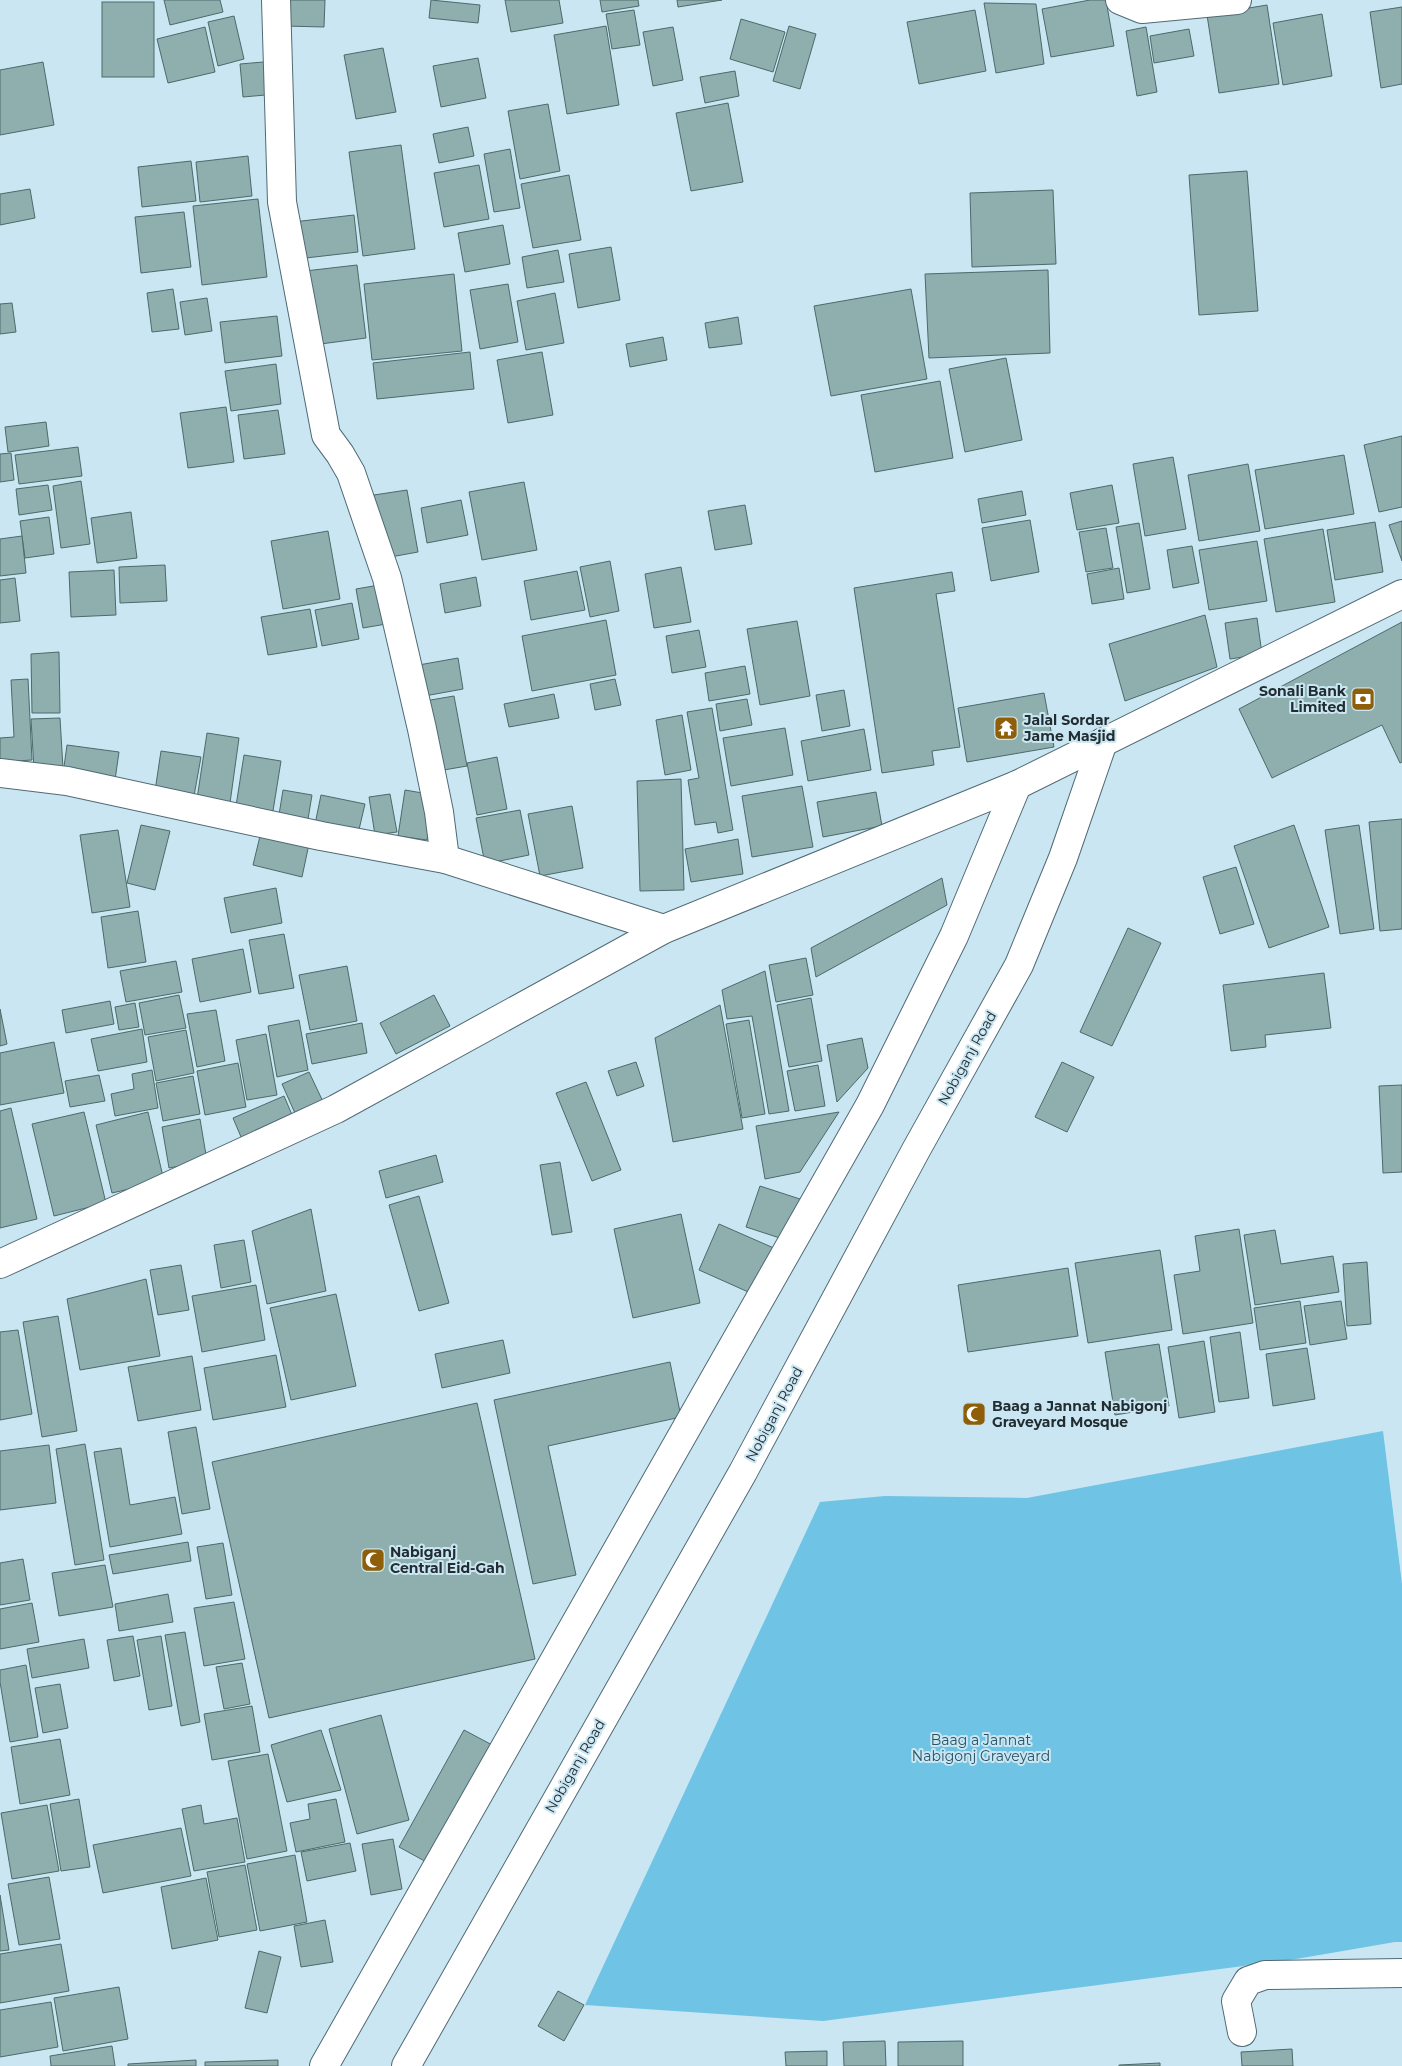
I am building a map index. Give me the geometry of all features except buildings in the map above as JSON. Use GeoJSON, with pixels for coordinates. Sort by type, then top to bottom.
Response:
{"type":"FeatureCollection","features":[{"type":"Feature","properties":{"kind":"main road"},"geometry":{"type":"LineString","coordinates":[[276,0],[282,202],[326,435],[351,473],[387,578],[422,729],[439,812],[445,859]]}},
{"type":"Feature","properties":{"kind":"main road"},"geometry":{"type":"LineString","coordinates":[[1120,0],[1142,9],[1156,9],[1237,0]]}},
{"type":"Feature","properties":{"kind":"main road"},"geometry":{"type":"LineString","coordinates":[[0,1264],[336,1109],[664,929],[1017,785],[1402,594]]}},
{"type":"Feature","properties":{"kind":"main road","name":"Nobiganj Road"},"geometry":{"type":"LineString","coordinates":[[406,2066],[743,1472],[916,1150],[1019,965],[1062,858],[1103,742]]}},
{"type":"Feature","properties":{"kind":"main road"},"geometry":{"type":"LineString","coordinates":[[0,773],[67,782],[320,836],[445,859],[664,929]]}},
{"type":"Feature","properties":{"kind":"main road"},"geometry":{"type":"LineString","coordinates":[[324,2066],[870,1105],[954,936],[1017,785]]}},
{"type":"Feature","properties":{"kind":"main road"},"geometry":{"type":"LineString","coordinates":[[1242,2032],[1236,2001],[1248,1981],[1265,1975],[1402,1973]]}},
{"type":"Feature","properties":{"kind":"green space","name":"Baag a Jannat Nabigonj Graveyard"},"geometry":{"type":"Polygon","coordinates":[[[1383,1431],[1402,1584],[1402,1942],[1296,1959],[823,2021],[585,2005],[820,1502],[885,1496],[1027,1498],[1383,1431]]]}},
{"type":"Feature","properties":{"kind":"place","name":"Sonali Bank Limited"},"geometry":{"type":"Point","coordinates":[1363,699]}},
{"type":"Feature","properties":{"kind":"place","name":"Jalal Sordar Jame Masjid"},"geometry":{"type":"Point","coordinates":[1006,728]}},
{"type":"Feature","properties":{"kind":"place","name":"Baag a Jannat Nabigonj Graveyard Mosque"},"geometry":{"type":"Point","coordinates":[974,1414]}},
{"type":"Feature","properties":{"kind":"place","name":"Nabiganj Central Eid-Gah"},"geometry":{"type":"Point","coordinates":[373,1560]}}]}
